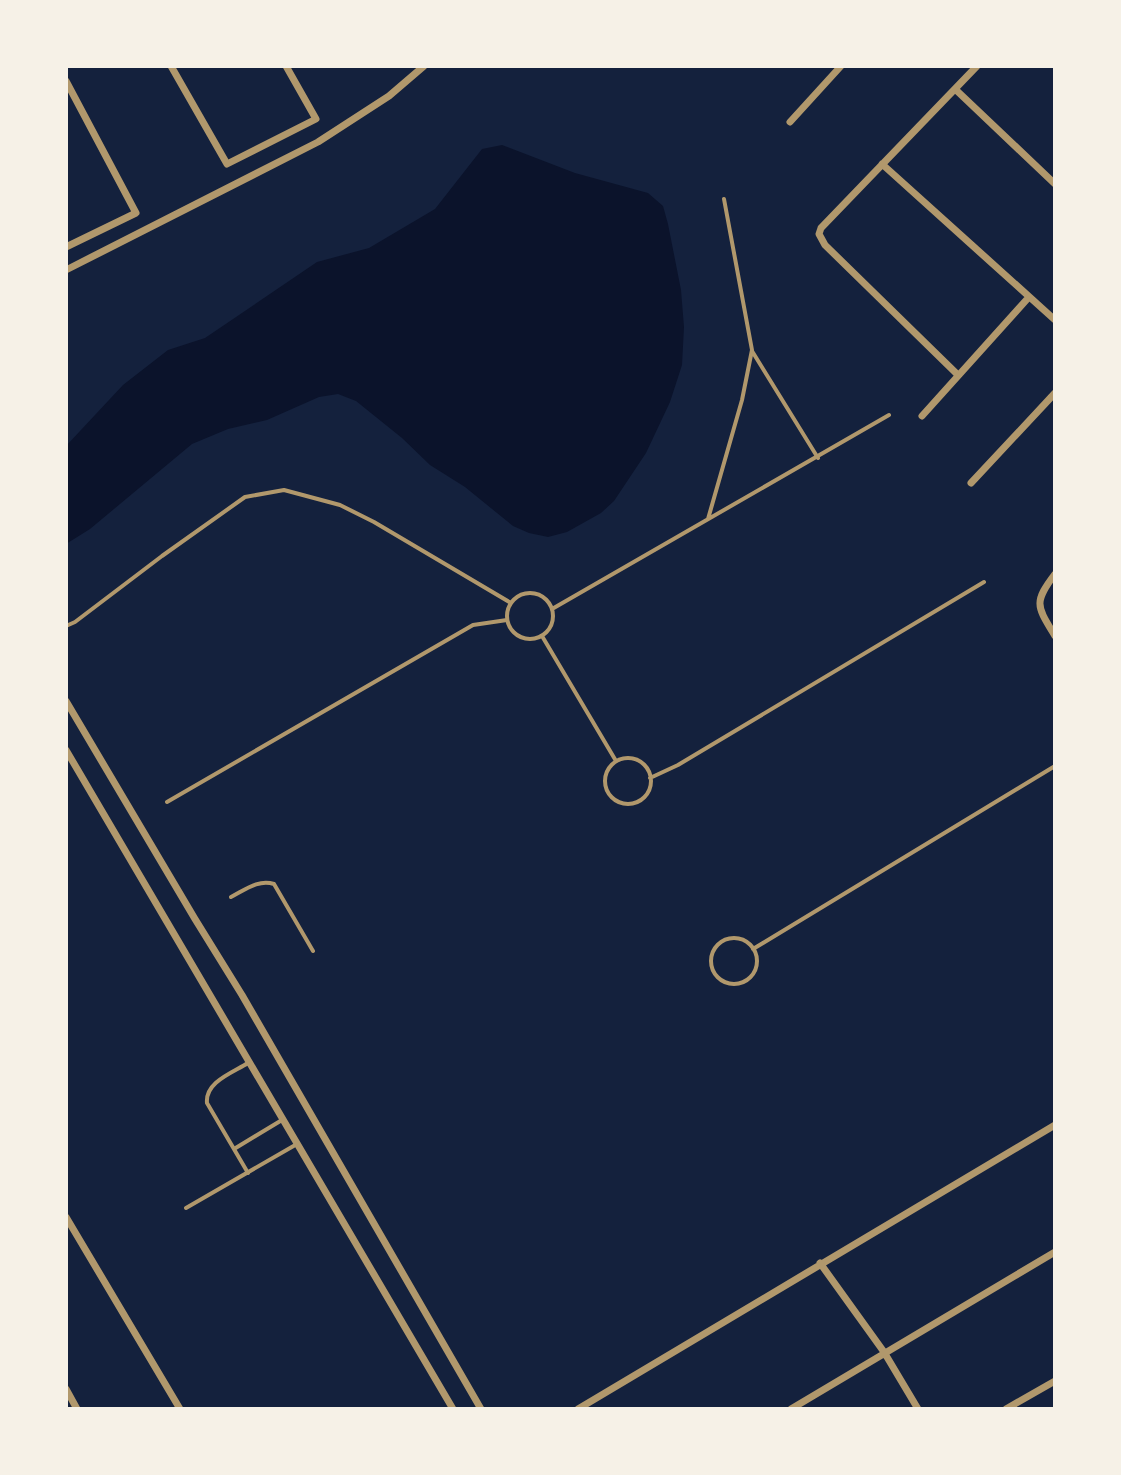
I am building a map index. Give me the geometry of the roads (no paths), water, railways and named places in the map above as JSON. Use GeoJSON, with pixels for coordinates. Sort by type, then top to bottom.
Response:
{"type":"FeatureCollection","features":[{"type":"Feature","properties":{"kind":"street"},"geometry":{"type":"LineString","coordinates":[[171,66],[227,164],[316,119],[286,66]]}},
{"type":"Feature","properties":{"kind":"street"},"geometry":{"type":"LineString","coordinates":[[66,270],[311,146],[364,114],[424,66]]}},
{"type":"Feature","properties":{"kind":"street"},"geometry":{"type":"LineString","coordinates":[[790,122],[841,66]]}},
{"type":"Feature","properties":{"kind":"street"},"geometry":{"type":"LineString","coordinates":[[958,375],[825,245],[819,234],[821,228],[977,66]]}},
{"type":"Feature","properties":{"kind":"street"},"geometry":{"type":"LineString","coordinates":[[66,81],[136,213],[66,247]]}},
{"type":"Feature","properties":{"kind":"street"},"geometry":{"type":"LineString","coordinates":[[955,89],[1055,184]]}},
{"type":"Feature","properties":{"kind":"street"},"geometry":{"type":"LineString","coordinates":[[882,164],[1055,320]]}},
{"type":"Feature","properties":{"kind":"street"},"geometry":{"type":"LineString","coordinates":[[922,416],[1029,297]]}},
{"type":"Feature","properties":{"kind":"street"},"geometry":{"type":"LineString","coordinates":[[971,483],[1055,393]]}},
{"type":"Feature","properties":{"kind":"street"},"geometry":{"type":"LineString","coordinates":[[1055,574],[1038,600],[1039,608],[1055,636]]}},
{"type":"Feature","properties":{"kind":"street"},"geometry":{"type":"LineString","coordinates":[[66,701],[242,995],[481,1409]]}},
{"type":"Feature","properties":{"kind":"street"},"geometry":{"type":"LineString","coordinates":[[66,750],[453,1409]]}},
{"type":"Feature","properties":{"kind":"street"},"geometry":{"type":"LineString","coordinates":[[578,1409],[1055,1125]]}},
{"type":"Feature","properties":{"kind":"street"},"geometry":{"type":"LineString","coordinates":[[66,1217],[180,1409]]}},
{"type":"Feature","properties":{"kind":"street"},"geometry":{"type":"LineString","coordinates":[[791,1409],[1055,1252]]}},
{"type":"Feature","properties":{"kind":"street"},"geometry":{"type":"LineString","coordinates":[[820,1263],[884,1352],[918,1409]]}},
{"type":"Feature","properties":{"kind":"street"},"geometry":{"type":"LineString","coordinates":[[1006,1409],[1055,1381]]}},
{"type":"Feature","properties":{"kind":"street"},"geometry":{"type":"LineString","coordinates":[[66,1389],[77,1409]]}},
{"type":"Feature","properties":{"kind":"lane"},"geometry":{"type":"LineString","coordinates":[[724,199],[752,350],[818,458]]}},
{"type":"Feature","properties":{"kind":"lane"},"geometry":{"type":"LineString","coordinates":[[707,521],[742,400],[752,350]]}},
{"type":"Feature","properties":{"kind":"lane"},"geometry":{"type":"LineString","coordinates":[[552,609],[889,415]]}},
{"type":"Feature","properties":{"kind":"lane"},"geometry":{"type":"LineString","coordinates":[[66,626],[245,497],[284,490],[340,505],[511,603]]}},
{"type":"Feature","properties":{"kind":"lane"},"geometry":{"type":"LineString","coordinates":[[650,778],[678,765],[984,582]]}},
{"type":"Feature","properties":{"kind":"lane"},"geometry":{"type":"LineString","coordinates":[[522,594],[544,597],[552,609],[551,624],[542,636],[525,638],[517,635],[507,620],[511,603],[522,594]]}},
{"type":"Feature","properties":{"kind":"lane"},"geometry":{"type":"LineString","coordinates":[[167,802],[473,625],[507,620]]}},
{"type":"Feature","properties":{"kind":"lane"},"geometry":{"type":"LineString","coordinates":[[542,636],[616,761]]}},
{"type":"Feature","properties":{"kind":"lane"},"geometry":{"type":"LineString","coordinates":[[623,759],[644,765],[650,778],[648,792],[638,801],[624,804],[617,802],[605,784],[607,771],[616,761],[623,759]]}},
{"type":"Feature","properties":{"kind":"lane"},"geometry":{"type":"LineString","coordinates":[[753,949],[1055,766]]}},
{"type":"Feature","properties":{"kind":"lane"},"geometry":{"type":"LineString","coordinates":[[231,897],[257,884],[274,884],[313,951]]}},
{"type":"Feature","properties":{"kind":"lane"},"geometry":{"type":"LineString","coordinates":[[736,938],[753,949],[756,956],[754,970],[745,981],[724,981],[714,971],[711,957],[723,941],[736,938]]}},
{"type":"Feature","properties":{"kind":"lane"},"geometry":{"type":"LineString","coordinates":[[248,1063],[211,1086],[206,1095],[207,1103],[248,1173]]}},
{"type":"Feature","properties":{"kind":"lane"},"geometry":{"type":"LineString","coordinates":[[234,1149],[282,1120]]}},
{"type":"Feature","properties":{"kind":"lane"},"geometry":{"type":"LineString","coordinates":[[186,1208],[297,1144]]}},
{"type":"Feature","properties":{"kind":"water"},"geometry":{"type":"Polygon","coordinates":[[[502,145],[575,173],[648,193],[663,206],[668,224],[681,290],[684,327],[682,365],[670,402],[646,453],[614,501],[601,513],[567,532],[548,537],[513,526],[465,487],[430,465],[356,401],[338,394],[319,397],[267,420],[228,429],[192,444],[90,529],[66,544],[66,446],[123,385],[168,350],[205,338],[317,262],[369,248],[435,209],[482,149],[502,145]]]}}]}
